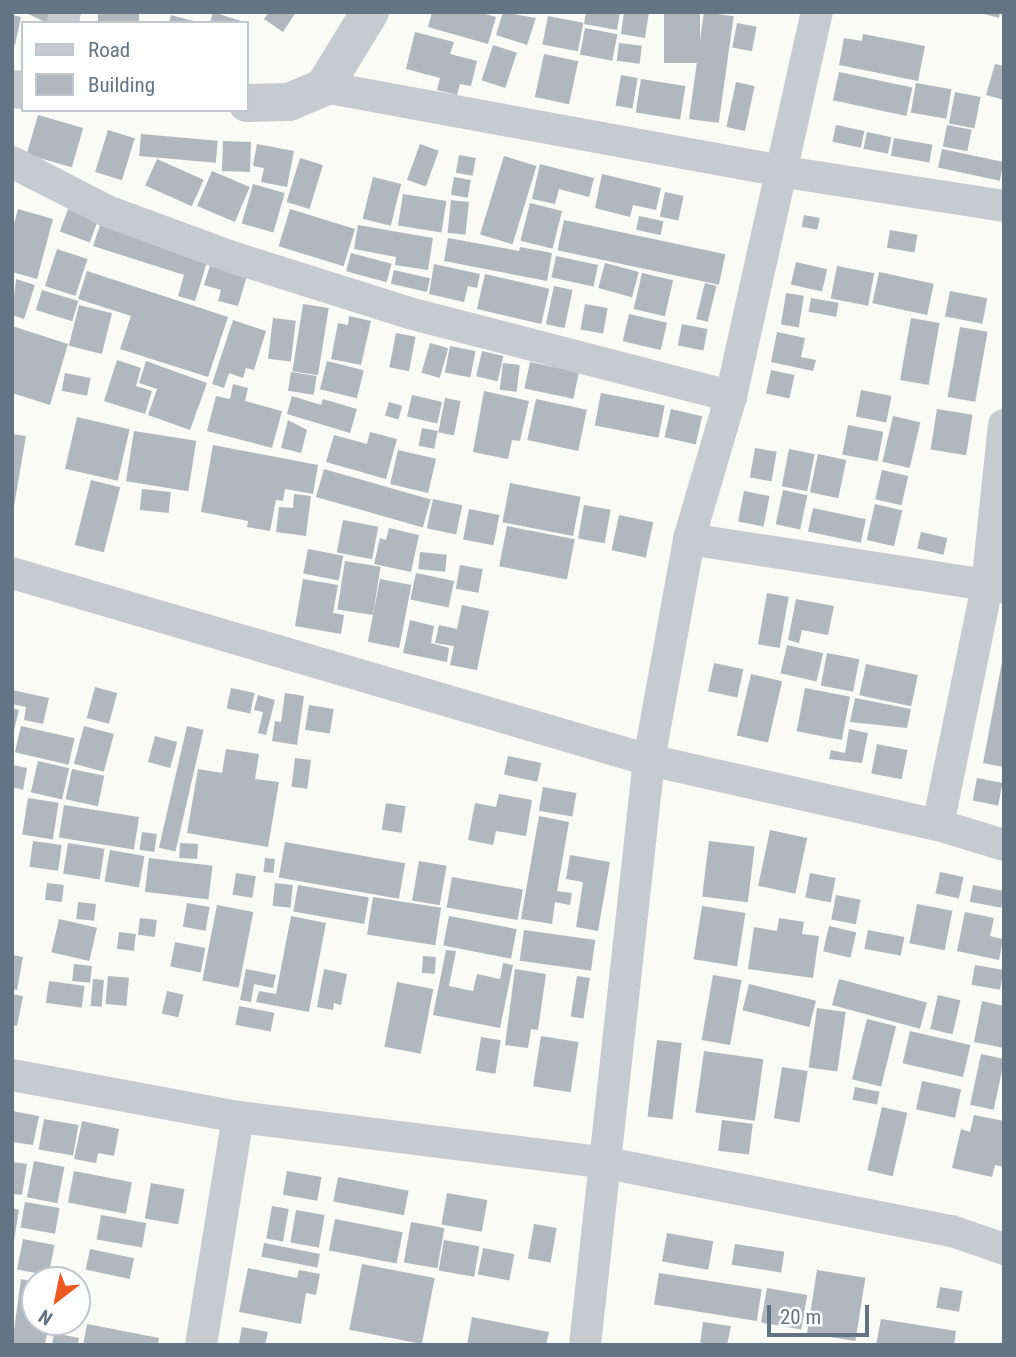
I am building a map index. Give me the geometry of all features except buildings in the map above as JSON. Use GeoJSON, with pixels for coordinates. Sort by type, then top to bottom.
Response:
{"type":"FeatureCollection","features":[{"type":"Feature","properties":{"kind":"street"},"geometry":{"type":"LineString","coordinates":[[324,87],[370,12]]}},
{"type":"Feature","properties":{"kind":"street"},"geometry":{"type":"LineString","coordinates":[[585,1345],[649,760],[689,539],[732,396],[785,172],[817,12]]}},
{"type":"Feature","properties":{"kind":"street"},"geometry":{"type":"LineString","coordinates":[[248,103],[289,102],[324,87],[785,172],[1004,206]]}},
{"type":"Feature","properties":{"kind":"street"},"geometry":{"type":"LineString","coordinates":[[12,162],[107,211],[235,258],[409,313],[732,396]]}},
{"type":"Feature","properties":{"kind":"street"},"geometry":{"type":"LineString","coordinates":[[938,825],[996,587],[1004,425]]}},
{"type":"Feature","properties":{"kind":"street"},"geometry":{"type":"LineString","coordinates":[[689,539],[996,587]]}},
{"type":"Feature","properties":{"kind":"street"},"geometry":{"type":"LineString","coordinates":[[12,573],[649,760],[938,825],[1004,845]]}},
{"type":"Feature","properties":{"kind":"street"},"geometry":{"type":"LineString","coordinates":[[12,1075],[238,1117],[607,1163],[952,1231],[1004,1249]]}},
{"type":"Feature","properties":{"kind":"street"},"geometry":{"type":"LineString","coordinates":[[201,1345],[238,1117]]}}]}
